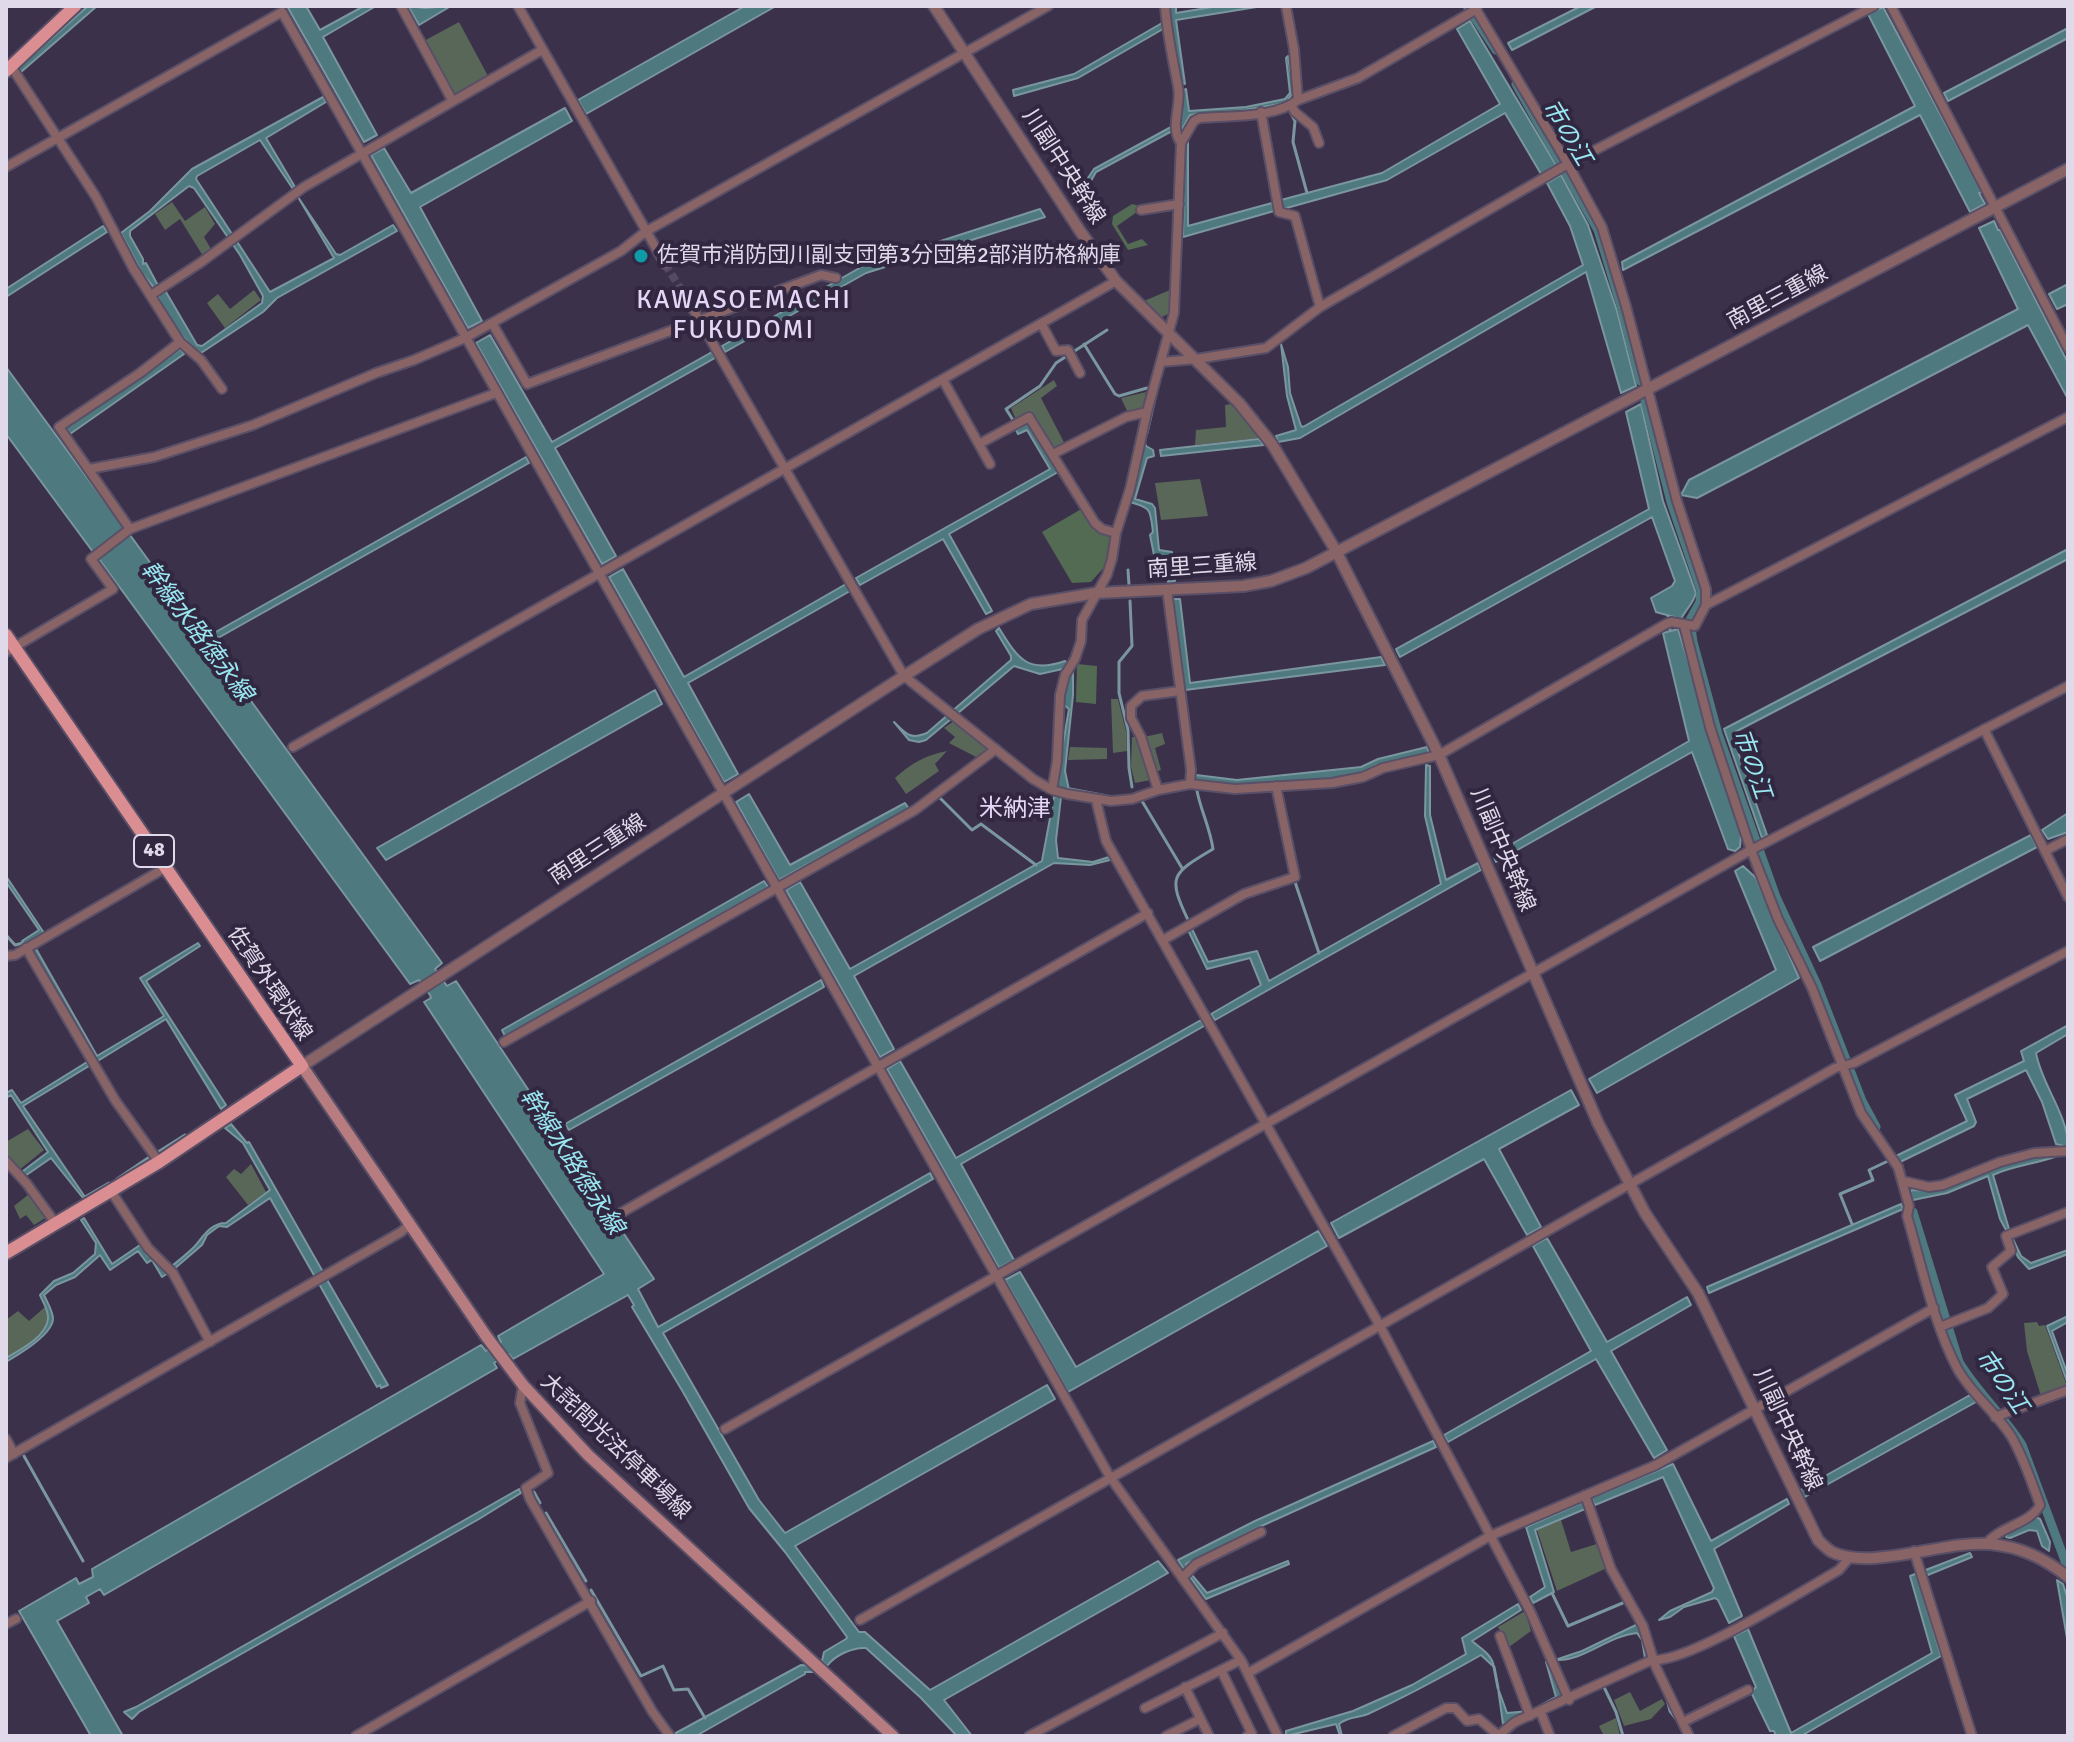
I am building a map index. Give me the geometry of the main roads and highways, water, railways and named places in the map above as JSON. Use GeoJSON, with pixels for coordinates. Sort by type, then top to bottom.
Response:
{"type":"FeatureCollection","features":[{"type":"Feature","properties":{"kind":"main road"},"geometry":{"type":"LineString","coordinates":[[9,69],[75,6]]}},
{"type":"Feature","properties":{"kind":"main road","name":"佐賀外環状線"},"geometry":{"type":"LineString","coordinates":[[6,635],[10,650],[302,1066],[159,1162],[6,1253]]}},
{"type":"Feature","properties":{"kind":"main road","name":"大詫間光法停車場線"},"geometry":{"type":"LineString","coordinates":[[302,1066],[409,1225],[523,1385],[588,1455],[893,1736]]}},
{"type":"Feature","properties":{"kind":"water"},"geometry":{"type":"Polygon","coordinates":[[[88,6],[97,6],[21,72],[18,68],[88,6]]]}},
{"type":"Feature","properties":{"kind":"water"},"geometry":{"type":"Polygon","coordinates":[[[287,6],[306,6],[320,30],[364,6],[376,6],[323,37],[377,135],[364,142],[287,6]]]}},
{"type":"Feature","properties":{"kind":"water"},"geometry":{"type":"Polygon","coordinates":[[[408,6],[425,8],[451,6],[419,25],[408,6]]]}},
{"type":"Feature","properties":{"kind":"water"},"geometry":{"type":"Polygon","coordinates":[[[745,6],[776,6],[586,114],[578,100],[745,6]]]}},
{"type":"Feature","properties":{"kind":"water"},"geometry":{"type":"Polygon","coordinates":[[[1169,6],[1176,6],[1176,13],[1219,6],[1263,6],[1176,20],[1185,84],[1179,82],[1169,6]]]}},
{"type":"Feature","properties":{"kind":"water"},"geometry":{"type":"Polygon","coordinates":[[[1581,6],[1597,6],[1512,50],[1508,43],[1581,6]]]}},
{"type":"Feature","properties":{"kind":"water"},"geometry":{"type":"Polygon","coordinates":[[[1883,7],[1982,192],[1979,193],[1985,204],[1970,212],[1920,115],[1623,270],[1622,262],[1915,106],[1868,14],[1883,7]]]}},
{"type":"Feature","properties":{"kind":"water"},"geometry":{"type":"Polygon","coordinates":[[[1470,21],[1556,165],[1541,174],[1505,113],[1387,180],[1283,209],[1281,200],[1382,173],[1500,104],[1457,29],[1470,21]]]}},
{"type":"Feature","properties":{"kind":"water"},"geometry":{"type":"Polygon","coordinates":[[[1162,23],[1163,29],[1078,78],[1014,96],[1013,90],[1074,74],[1162,23]]]}},
{"type":"Feature","properties":{"kind":"water"},"geometry":{"type":"Polygon","coordinates":[[[2068,28],[2068,38],[1948,101],[1944,93],[2068,28]]]}},
{"type":"Feature","properties":{"kind":"water"},"geometry":{"type":"Polygon","coordinates":[[[1288,56],[1294,91],[1286,103],[1190,115],[1180,133],[1182,91],[1186,89],[1189,111],[1246,107],[1285,99],[1290,93],[1288,56]]]}},
{"type":"Feature","properties":{"kind":"water"},"geometry":{"type":"Polygon","coordinates":[[[323,97],[326,102],[266,138],[295,187],[293,189],[260,140],[196,179],[270,292],[334,258],[298,197],[336,254],[340,255],[393,225],[397,231],[277,298],[263,312],[201,353],[172,321],[158,298],[160,295],[142,273],[121,233],[150,211],[192,169],[323,97]],[[189,186],[130,231],[130,236],[143,264],[146,263],[162,293],[166,292],[197,345],[202,346],[262,303],[263,296],[240,255],[194,188],[189,186]]]}},
{"type":"Feature","properties":{"kind":"water"},"geometry":{"type":"Polygon","coordinates":[[[565,108],[572,121],[420,207],[482,321],[468,328],[371,155],[384,148],[411,193],[565,108]]]}},
{"type":"Feature","properties":{"kind":"water"},"geometry":{"type":"Polygon","coordinates":[[[1171,127],[1172,131],[1096,172],[1079,202],[1076,196],[1094,169],[1171,127]]]}},
{"type":"Feature","properties":{"kind":"water"},"geometry":{"type":"Polygon","coordinates":[[[1188,142],[1188,226],[1272,203],[1274,211],[1183,237],[1185,146],[1188,142]]]}},
{"type":"Feature","properties":{"kind":"water"},"geometry":{"type":"Polygon","coordinates":[[[1561,175],[1588,225],[1617,311],[1636,386],[1621,393],[1586,272],[1300,438],[1278,442],[1276,436],[1296,430],[1287,396],[1281,344],[1288,367],[1290,393],[1303,427],[1583,265],[1570,226],[1547,183],[1561,175]]]}},
{"type":"Feature","properties":{"kind":"water"},"geometry":{"type":"Polygon","coordinates":[[[1040,209],[1045,217],[866,273],[725,352],[722,346],[863,266],[1040,209]]]}},
{"type":"Feature","properties":{"kind":"water"},"geometry":{"type":"Polygon","coordinates":[[[1994,221],[2068,363],[2068,399],[2028,325],[1697,498],[1681,495],[1689,480],[2018,309],[1979,228],[1994,221]]]}},
{"type":"Feature","properties":{"kind":"water"},"geometry":{"type":"Polygon","coordinates":[[[103,226],[107,232],[6,297],[6,289],[103,226]]]}},
{"type":"Feature","properties":{"kind":"water"},"geometry":{"type":"Polygon","coordinates":[[[2068,284],[2068,304],[2057,309],[2049,294],[2068,284]]]}},
{"type":"Feature","properties":{"kind":"water"},"geometry":{"type":"Polygon","coordinates":[[[490,335],[552,442],[712,352],[715,358],[555,448],[616,556],[602,564],[476,343],[490,335]]]}},
{"type":"Feature","properties":{"kind":"water"},"geometry":{"type":"Polygon","coordinates":[[[180,349],[184,354],[70,434],[66,428],[180,349]]]}},
{"type":"Feature","properties":{"kind":"water","name":"幹線水路徳永線"},"geometry":{"type":"Polygon","coordinates":[[[6,367],[124,528],[117,534],[122,541],[130,535],[442,963],[435,969],[447,986],[456,981],[654,1279],[638,1289],[658,1327],[930,1173],[933,1179],[663,1333],[759,1500],[785,1533],[1047,1385],[1055,1399],[795,1546],[859,1632],[865,1632],[930,1690],[1158,1561],[1168,1573],[944,1700],[972,1736],[957,1736],[866,1648],[845,1652],[827,1666],[822,1661],[824,1652],[847,1637],[749,1508],[632,1307],[634,1305],[628,1295],[513,1359],[509,1354],[494,1363],[497,1368],[104,1595],[100,1589],[86,1597],[89,1603],[57,1621],[123,1736],[91,1736],[19,1611],[76,1578],[79,1584],[93,1577],[92,1569],[481,1345],[486,1351],[501,1342],[498,1336],[604,1274],[424,1002],[431,998],[430,995],[419,980],[410,984],[99,559],[106,553],[101,546],[93,552],[6,434],[6,367]]]}},
{"type":"Feature","properties":{"kind":"water"},"geometry":{"type":"Polygon","coordinates":[[[1641,404],[1663,501],[1696,593],[1681,619],[1656,612],[1651,598],[1675,581],[1652,517],[1400,657],[1396,649],[1649,509],[1626,412],[1641,404]]]}},
{"type":"Feature","properties":{"kind":"water"},"geometry":{"type":"Polygon","coordinates":[[[1028,423],[1058,472],[949,534],[992,611],[986,614],[943,539],[860,585],[856,578],[1050,469],[1027,430],[1018,434],[1016,430],[1028,423]]]}},
{"type":"Feature","properties":{"kind":"water"},"geometry":{"type":"Polygon","coordinates":[[[1259,439],[1264,445],[1161,456],[1160,450],[1259,439]]]}},
{"type":"Feature","properties":{"kind":"water"},"geometry":{"type":"Polygon","coordinates":[[[1144,440],[1154,456],[1147,458],[1135,499],[1152,504],[1155,508],[1159,550],[1172,552],[1175,581],[1168,582],[1166,558],[1154,555],[1149,511],[1130,502],[1144,440]]]}},
{"type":"Feature","properties":{"kind":"water"},"geometry":{"type":"Polygon","coordinates":[[[526,457],[529,463],[218,638],[214,633],[526,457]]]}},
{"type":"Feature","properties":{"kind":"water"},"geometry":{"type":"Polygon","coordinates":[[[2068,549],[2068,559],[1735,732],[1732,735],[1767,835],[1762,838],[1724,729],[2068,549]]]}},
{"type":"Feature","properties":{"kind":"water"},"geometry":{"type":"Polygon","coordinates":[[[623,569],[684,677],[846,584],[850,591],[688,683],[738,774],[724,782],[609,577],[623,569]]]}},
{"type":"Feature","properties":{"kind":"water"},"geometry":{"type":"Polygon","coordinates":[[[1173,599],[1180,599],[1190,683],[1381,657],[1385,665],[1185,690],[1173,599]]]}},
{"type":"Feature","properties":{"kind":"water"},"geometry":{"type":"Polygon","coordinates":[[[999,628],[1025,661],[1042,666],[1065,661],[1067,668],[1040,674],[1014,666],[926,740],[909,740],[894,722],[909,735],[927,733],[1011,660],[996,631],[999,628]]]}},
{"type":"Feature","properties":{"kind":"water"},"geometry":{"type":"Polygon","coordinates":[[[1678,629],[1738,824],[1740,847],[1735,851],[1728,849],[1692,752],[1496,862],[1493,855],[1689,741],[1663,633],[1678,629]]]}},
{"type":"Feature","properties":{"kind":"water"},"geometry":{"type":"Polygon","coordinates":[[[1073,667],[1065,771],[1069,790],[1057,787],[1057,778],[1069,709],[1064,705],[1063,698],[1073,667]]]}},
{"type":"Feature","properties":{"kind":"water"},"geometry":{"type":"Polygon","coordinates":[[[655,690],[662,704],[386,860],[377,848],[655,690]]]}},
{"type":"Feature","properties":{"kind":"water"},"geometry":{"type":"Polygon","coordinates":[[[1427,747],[1429,753],[1377,765],[1360,774],[1335,778],[1235,786],[1194,780],[1196,775],[1237,780],[1361,767],[1378,759],[1427,747]]]}},
{"type":"Feature","properties":{"kind":"water"},"geometry":{"type":"Polygon","coordinates":[[[1426,765],[1430,766],[1430,815],[1446,880],[1478,863],[1481,870],[1215,1020],[1211,1014],[1261,985],[1250,958],[1207,969],[1188,930],[1192,929],[1208,962],[1257,951],[1269,981],[1441,884],[1425,816],[1426,765]]]}},
{"type":"Feature","properties":{"kind":"water"},"geometry":{"type":"Polygon","coordinates":[[[749,794],[790,865],[905,803],[909,809],[779,880],[736,802],[749,794]]]}},
{"type":"Feature","properties":{"kind":"water"},"geometry":{"type":"Polygon","coordinates":[[[1059,796],[1058,858],[1093,862],[1109,857],[1110,860],[1090,865],[1054,863],[854,976],[894,1049],[880,1057],[786,890],[800,882],[850,969],[1042,861],[1054,797],[1059,796]]]}},
{"type":"Feature","properties":{"kind":"water"},"geometry":{"type":"Polygon","coordinates":[[[2068,813],[2068,832],[2048,839],[2042,830],[2068,813]]]}},
{"type":"Feature","properties":{"kind":"water"},"geometry":{"type":"Polygon","coordinates":[[[2031,835],[2037,847],[1820,961],[1813,947],[2031,835]]]}},
{"type":"Feature","properties":{"kind":"water"},"geometry":{"type":"Polygon","coordinates":[[[1743,866],[1756,878],[1799,978],[1597,1093],[1589,1079],[1776,970],[1735,871],[1743,866]]]}},
{"type":"Feature","properties":{"kind":"water"},"geometry":{"type":"Polygon","coordinates":[[[6,876],[44,933],[24,945],[22,941],[39,930],[6,882],[6,876]]]}},
{"type":"Feature","properties":{"kind":"water"},"geometry":{"type":"Polygon","coordinates":[[[764,881],[768,887],[505,1036],[502,1030],[764,881]]]}},
{"type":"Feature","properties":{"kind":"water"},"geometry":{"type":"Polygon","coordinates":[[[198,943],[200,946],[146,981],[226,1105],[221,1109],[166,1019],[96,1062],[32,949],[35,947],[97,1056],[164,1016],[140,978],[198,943]]]}},
{"type":"Feature","properties":{"kind":"water"},"geometry":{"type":"Polygon","coordinates":[[[821,980],[824,987],[569,1130],[565,1124],[821,980]]]}},
{"type":"Feature","properties":{"kind":"water"},"geometry":{"type":"Polygon","coordinates":[[[1201,1020],[1204,1026],[961,1164],[1014,1260],[999,1268],[887,1069],[900,1061],[956,1158],[1201,1020]]]}},
{"type":"Feature","properties":{"kind":"water"},"geometry":{"type":"Polygon","coordinates":[[[2068,1025],[2068,1034],[2036,1053],[2064,1123],[2068,1147],[2056,1144],[2042,1102],[2026,1070],[1967,1099],[1976,1122],[1974,1126],[1900,1162],[1896,1156],[1967,1121],[1955,1095],[2024,1061],[2021,1051],[2068,1025]]]}},
{"type":"Feature","properties":{"kind":"water"},"geometry":{"type":"Polygon","coordinates":[[[87,1062],[89,1066],[23,1106],[83,1198],[51,1158],[25,1176],[23,1171],[48,1152],[11,1095],[6,1098],[6,1093],[12,1090],[21,1103],[87,1062]]]}},
{"type":"Feature","properties":{"kind":"water"},"geometry":{"type":"Polygon","coordinates":[[[1571,1090],[1579,1105],[1499,1149],[1541,1227],[1527,1235],[1484,1159],[1339,1238],[1331,1223],[1571,1090]]]}},
{"type":"Feature","properties":{"kind":"water"},"geometry":{"type":"Polygon","coordinates":[[[231,1124],[249,1142],[323,1272],[315,1277],[270,1198],[227,1227],[219,1226],[174,1269],[172,1266],[211,1228],[226,1223],[270,1190],[243,1143],[225,1128],[231,1124]]]}},
{"type":"Feature","properties":{"kind":"water"},"geometry":{"type":"Polygon","coordinates":[[[2056,1154],[2049,1159],[1993,1175],[2009,1229],[2006,1230],[1988,1176],[1947,1193],[1913,1200],[1909,1193],[1946,1186],[2028,1158],[2056,1154]]]}},
{"type":"Feature","properties":{"kind":"water"},"geometry":{"type":"Polygon","coordinates":[[[1901,1204],[1903,1209],[1709,1293],[1707,1287],[1901,1204]]]}},
{"type":"Feature","properties":{"kind":"water"},"geometry":{"type":"Polygon","coordinates":[[[84,1218],[112,1264],[140,1245],[168,1273],[162,1277],[152,1260],[147,1263],[138,1251],[110,1270],[100,1255],[75,1277],[56,1285],[44,1295],[52,1313],[51,1325],[34,1344],[6,1362],[6,1358],[43,1332],[48,1313],[40,1295],[54,1281],[73,1273],[95,1254],[96,1243],[81,1220],[84,1218]]]}},
{"type":"Feature","properties":{"kind":"water"},"geometry":{"type":"Polygon","coordinates":[[[1318,1231],[1327,1246],[1068,1392],[1005,1280],[1020,1272],[1076,1367],[1318,1231]]]}},
{"type":"Feature","properties":{"kind":"water"},"geometry":{"type":"Polygon","coordinates":[[[2012,1237],[2021,1256],[2031,1263],[2068,1250],[2068,1254],[2029,1269],[2018,1257],[2012,1237]]]}},
{"type":"Feature","properties":{"kind":"water"},"geometry":{"type":"Polygon","coordinates":[[[1547,1238],[1607,1342],[1687,1297],[1691,1305],[1611,1351],[1667,1450],[1654,1458],[1596,1359],[1448,1442],[1444,1435],[1591,1351],[1533,1246],[1547,1238]]]}},
{"type":"Feature","properties":{"kind":"water"},"geometry":{"type":"Polygon","coordinates":[[[326,1278],[388,1385],[377,1387],[318,1282],[326,1278]]]}},
{"type":"Feature","properties":{"kind":"water"},"geometry":{"type":"Polygon","coordinates":[[[2068,1316],[2068,1322],[2052,1331],[2068,1375],[2068,1384],[2047,1326],[2068,1316]]]}},
{"type":"Feature","properties":{"kind":"water"},"geometry":{"type":"Polygon","coordinates":[[[1970,1395],[1976,1402],[1803,1498],[1800,1490],[1970,1395]]]}},
{"type":"Feature","properties":{"kind":"water"},"geometry":{"type":"Polygon","coordinates":[[[1433,1441],[1436,1447],[1257,1528],[1186,1564],[1185,1571],[1178,1560],[1255,1521],[1433,1441]]]}},
{"type":"Feature","properties":{"kind":"water"},"geometry":{"type":"Polygon","coordinates":[[[1673,1464],[1711,1541],[1787,1499],[1789,1504],[1714,1549],[1742,1616],[1729,1623],[1715,1598],[1684,1607],[1670,1617],[1659,1620],[1670,1611],[1712,1592],[1714,1588],[1663,1477],[1595,1505],[1591,1498],[1673,1464]]]}},
{"type":"Feature","properties":{"kind":"water"},"geometry":{"type":"Polygon","coordinates":[[[519,1489],[521,1493],[479,1519],[139,1712],[132,1719],[124,1712],[136,1707],[519,1489]]]}},
{"type":"Feature","properties":{"kind":"water"},"geometry":{"type":"Polygon","coordinates":[[[1583,1502],[1585,1509],[1535,1530],[1554,1592],[1533,1603],[1530,1597],[1545,1587],[1526,1527],[1583,1502]]]}},
{"type":"Feature","properties":{"kind":"water"},"geometry":{"type":"Polygon","coordinates":[[[2036,1517],[2040,1519],[2050,1542],[2049,1551],[2042,1546],[2037,1531],[2029,1530],[2006,1537],[2008,1532],[2036,1517]]]}},
{"type":"Feature","properties":{"kind":"water"},"geometry":{"type":"Polygon","coordinates":[[[1970,1553],[1972,1557],[1918,1579],[1941,1656],[1801,1736],[1776,1736],[1774,1731],[1770,1731],[1751,1692],[1756,1687],[1734,1636],[1748,1629],[1791,1733],[1932,1653],[1910,1576],[1970,1553]]]}},
{"type":"Feature","properties":{"kind":"water"},"geometry":{"type":"Polygon","coordinates":[[[1288,1561],[1289,1564],[1206,1599],[1190,1577],[1192,1575],[1207,1593],[1288,1561]]]}},
{"type":"Feature","properties":{"kind":"water"},"geometry":{"type":"Polygon","coordinates":[[[2057,1580],[2063,1584],[2068,1600],[2068,1644],[2057,1580]]]}},
{"type":"Feature","properties":{"kind":"water"},"geometry":{"type":"Polygon","coordinates":[[[1518,1604],[1521,1610],[1472,1641],[1488,1655],[1494,1667],[1481,1655],[1383,1707],[1342,1722],[1339,1724],[1342,1736],[1336,1724],[1286,1736],[1286,1731],[1353,1711],[1412,1685],[1466,1654],[1462,1638],[1518,1604]]]}},
{"type":"Feature","properties":{"kind":"water"},"geometry":{"type":"Polygon","coordinates":[[[1638,1624],[1643,1636],[1645,1658],[1642,1640],[1637,1633],[1575,1657],[1555,1660],[1582,1651],[1638,1624]]]}},
{"type":"Feature","properties":{"kind":"water"},"geometry":{"type":"Polygon","coordinates":[[[1546,1662],[1562,1695],[1560,1700],[1503,1724],[1498,1688],[1507,1713],[1530,1711],[1556,1697],[1546,1662]]]}},
{"type":"Feature","properties":{"kind":"water"},"geometry":{"type":"Polygon","coordinates":[[[801,1665],[813,1666],[819,1672],[805,1672],[696,1736],[674,1734],[801,1665]]]}},
{"type":"Feature","properties":{"kind":"waterway","name":"市の江"},"geometry":{"type":"LineString","coordinates":[[1467,6],[1496,50]]}},
{"type":"Feature","properties":{"kind":"waterway","name":"市の江"},"geometry":{"type":"LineString","coordinates":[[1516,84],[1598,230],[1640,381]]}},
{"type":"Feature","properties":{"kind":"waterway"},"geometry":{"type":"LineString","coordinates":[[1289,110],[1295,121],[1293,142],[1307,193]]}},
{"type":"Feature","properties":{"kind":"waterway"},"geometry":{"type":"LineString","coordinates":[[1013,420],[1006,409],[1040,386],[1056,363],[1107,330]]}},
{"type":"Feature","properties":{"kind":"waterway"},"geometry":{"type":"LineString","coordinates":[[1084,344],[1115,394],[1119,396],[1147,388]]}},
{"type":"Feature","properties":{"kind":"waterway"},"geometry":{"type":"LineString","coordinates":[[1147,433],[1157,390]]}},
{"type":"Feature","properties":{"kind":"waterway","name":"市の江"},"geometry":{"type":"LineString","coordinates":[[1645,401],[1671,502],[1701,590],[1700,602],[1690,620],[1718,734],[1776,897],[1817,985],[1862,1101],[1876,1127]]}},
{"type":"Feature","properties":{"kind":"waterway"},"geometry":{"type":"LineString","coordinates":[[1128,570],[1129,585]]}},
{"type":"Feature","properties":{"kind":"waterway"},"geometry":{"type":"LineString","coordinates":[[1130,601],[1132,646],[1119,662],[1119,693],[1128,730],[1132,787]]}},
{"type":"Feature","properties":{"kind":"waterway"},"geometry":{"type":"LineString","coordinates":[[1668,616],[1670,630]]}},
{"type":"Feature","properties":{"kind":"waterway"},"geometry":{"type":"LineString","coordinates":[[1070,789],[1107,796]]}},
{"type":"Feature","properties":{"kind":"waterway"},"geometry":{"type":"LineString","coordinates":[[1189,922],[1178,895],[1177,878],[1188,864],[1213,849],[1197,791]]}},
{"type":"Feature","properties":{"kind":"waterway"},"geometry":{"type":"LineString","coordinates":[[940,798],[972,830],[981,824],[1036,865]]}},
{"type":"Feature","properties":{"kind":"waterway"},"geometry":{"type":"LineString","coordinates":[[1142,801],[1182,868]]}},
{"type":"Feature","properties":{"kind":"waterway"},"geometry":{"type":"LineString","coordinates":[[1295,882],[1319,953]]}},
{"type":"Feature","properties":{"kind":"waterway"},"geometry":{"type":"LineString","coordinates":[[6,935],[15,945],[23,943]]}},
{"type":"Feature","properties":{"kind":"waterway"},"geometry":{"type":"LineString","coordinates":[[158,1152],[185,1135]]}},
{"type":"Feature","properties":{"kind":"waterway"},"geometry":{"type":"LineString","coordinates":[[117,1179],[151,1156]]}},
{"type":"Feature","properties":{"kind":"waterway"},"geometry":{"type":"LineString","coordinates":[[1852,1224],[1840,1194],[1873,1180],[1869,1170],[1888,1161]]}},
{"type":"Feature","properties":{"kind":"waterway"},"geometry":{"type":"LineString","coordinates":[[85,1197],[109,1183]]}},
{"type":"Feature","properties":{"kind":"waterway","name":"市の江"},"geometry":{"type":"LineString","coordinates":[[1913,1212],[1959,1362],[2022,1445],[2068,1569]]}},
{"type":"Feature","properties":{"kind":"waterway"},"geometry":{"type":"LineString","coordinates":[[24,1456],[83,1561]]}},
{"type":"Feature","properties":{"kind":"waterway"},"geometry":{"type":"LineString","coordinates":[[534,1492],[540,1503]]}},
{"type":"Feature","properties":{"kind":"waterway"},"geometry":{"type":"LineString","coordinates":[[546,1513],[586,1581]]}},
{"type":"Feature","properties":{"kind":"waterway"},"geometry":{"type":"LineString","coordinates":[[591,1590],[641,1676],[663,1666],[674,1690],[688,1689],[705,1718]]}},
{"type":"Feature","properties":{"kind":"waterway"},"geometry":{"type":"LineString","coordinates":[[1552,1593],[1568,1626],[1625,1602]]}},
{"type":"Feature","properties":{"kind":"waterway"},"geometry":{"type":"LineString","coordinates":[[1494,1667],[1498,1688]]}},
{"type":"Feature","properties":{"kind":"waterway"},"geometry":{"type":"LineString","coordinates":[[1604,1687],[1623,1736]]}},
{"type":"Feature","properties":{"kind":"waterway"},"geometry":{"type":"LineString","coordinates":[[1667,1699],[1670,1711],[1680,1724]]}},
{"type":"Feature","properties":{"kind":"tunnel"},"geometry":{"type":"LineString","coordinates":[[665,264],[689,302]]}},
{"type":"Feature","properties":{"kind":"place","name":"佐賀市消防団川副支団第3分団第2部消防格納庫"},"geometry":{"type":"Point","coordinates":[641,256]}},
{"type":"Feature","properties":{"kind":"district","name":"KAWASOEMACHI FUKUDOMI"},"geometry":{"type":"Point","coordinates":[744,316]}},
{"type":"Feature","properties":{"kind":"district","name":"米納津"},"geometry":{"type":"Point","coordinates":[1015,810]}}]}
